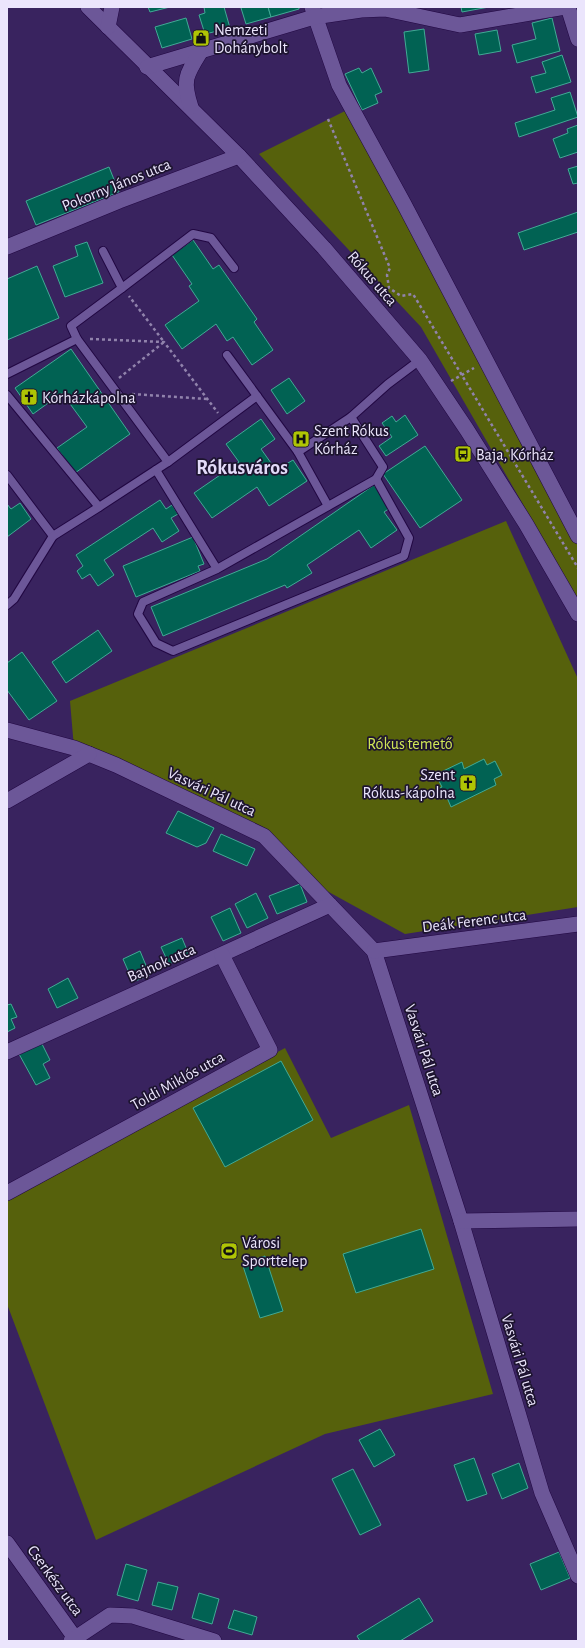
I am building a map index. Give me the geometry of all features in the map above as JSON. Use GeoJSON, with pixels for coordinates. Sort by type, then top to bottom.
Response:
{"type":"FeatureCollection","features":[{"type":"Feature","properties":{"kind":"street","name":"Rókus utca"},"geometry":{"type":"LineString","coordinates":[[88,7],[147,67],[239,156],[324,248],[420,360],[467,430],[526,524],[578,614]]}},
{"type":"Feature","properties":{"kind":"street"},"geometry":{"type":"LineString","coordinates":[[108,27],[112,7]]}},
{"type":"Feature","properties":{"kind":"street"},"geometry":{"type":"LineString","coordinates":[[147,67],[201,51],[313,12],[385,10],[460,25],[567,7],[578,39]]}},
{"type":"Feature","properties":{"kind":"street"},"geometry":{"type":"LineString","coordinates":[[313,12],[339,85],[404,204],[578,536]]}},
{"type":"Feature","properties":{"kind":"street"},"geometry":{"type":"LineString","coordinates":[[192,110],[185,90],[188,70],[201,51]]}},
{"type":"Feature","properties":{"kind":"street","name":"Pokorny János utca"},"geometry":{"type":"LineString","coordinates":[[7,247],[119,201],[239,156]]}},
{"type":"Feature","properties":{"kind":"street","name":"Vasvári Pál utca"},"geometry":{"type":"LineString","coordinates":[[7,730],[74,748],[89,754],[264,836],[374,951],[460,1220],[542,1493],[578,1576]]}},
{"type":"Feature","properties":{"kind":"street"},"geometry":{"type":"LineString","coordinates":[[7,801],[89,754]]}},
{"type":"Feature","properties":{"kind":"street","name":"Bajnok utca"},"geometry":{"type":"LineString","coordinates":[[7,1052],[330,905]]}},
{"type":"Feature","properties":{"kind":"street","name":"Deák Ferenc utca"},"geometry":{"type":"LineString","coordinates":[[374,951],[578,924]]}},
{"type":"Feature","properties":{"kind":"street","name":"Toldi Miklós utca"},"geometry":{"type":"LineString","coordinates":[[7,1193],[270,1050],[222,955]]}},
{"type":"Feature","properties":{"kind":"street"},"geometry":{"type":"LineString","coordinates":[[460,1220],[578,1219]]}},
{"type":"Feature","properties":{"kind":"street","name":"Cserkész utca"},"geometry":{"type":"LineString","coordinates":[[7,1543],[73,1639]]}},
{"type":"Feature","properties":{"kind":"street"},"geometry":{"type":"LineString","coordinates":[[73,1639],[110,1615],[133,1616],[214,1641]]}},
{"type":"Feature","properties":{"kind":"lane"},"geometry":{"type":"LineString","coordinates":[[168,462],[77,339],[71,326],[193,234],[211,238],[234,268]]}},
{"type":"Feature","properties":{"kind":"lane"},"geometry":{"type":"LineString","coordinates":[[103,251],[122,288]]}},
{"type":"Feature","properties":{"kind":"lane"},"geometry":{"type":"LineString","coordinates":[[7,374],[77,339]]}},
{"type":"Feature","properties":{"kind":"lane"},"geometry":{"type":"LineString","coordinates":[[227,355],[298,452],[328,506]]}},
{"type":"Feature","properties":{"kind":"lane"},"geometry":{"type":"LineString","coordinates":[[298,452],[351,418],[388,384],[420,360]]}},
{"type":"Feature","properties":{"kind":"lane"},"geometry":{"type":"LineString","coordinates":[[7,395],[99,507]]}},
{"type":"Feature","properties":{"kind":"lane"},"geometry":{"type":"LineString","coordinates":[[7,605],[14,599],[53,536],[168,462],[257,396]]}},
{"type":"Feature","properties":{"kind":"lane"},"geometry":{"type":"LineString","coordinates":[[351,418],[383,467],[376,479],[216,569],[143,602],[138,614],[156,643],[173,651],[404,556],[410,538],[376,479]]}},
{"type":"Feature","properties":{"kind":"lane"},"geometry":{"type":"LineString","coordinates":[[156,470],[216,569]]}},
{"type":"Feature","properties":{"kind":"lane"},"geometry":{"type":"LineString","coordinates":[[7,475],[53,536]]}},
{"type":"Feature","properties":{"kind":"path"},"geometry":{"type":"LineString","coordinates":[[328,119],[390,268],[387,275],[389,288],[400,296],[413,294],[578,568]]}},
{"type":"Feature","properties":{"kind":"path"},"geometry":{"type":"LineString","coordinates":[[122,288],[224,420]]}},
{"type":"Feature","properties":{"kind":"path"},"geometry":{"type":"LineString","coordinates":[[77,339],[164,342]]}},
{"type":"Feature","properties":{"kind":"path"},"geometry":{"type":"LineString","coordinates":[[111,384],[164,342]]}},
{"type":"Feature","properties":{"kind":"path"},"geometry":{"type":"LineString","coordinates":[[447,383],[461,374],[486,362]]}},
{"type":"Feature","properties":{"kind":"path"},"geometry":{"type":"LineString","coordinates":[[117,393],[207,399]]}},
{"type":"Feature","properties":{"kind":"green space"},"geometry":{"type":"Polygon","coordinates":[[[345,111],[578,536],[578,600],[421,327],[259,154],[345,111]]]}},
{"type":"Feature","properties":{"kind":"green space","name":"Rókus temető"},"geometry":{"type":"Polygon","coordinates":[[[506,521],[578,679],[578,907],[405,934],[307,880],[264,836],[74,748],[70,701],[506,521]]]}},
{"type":"Feature","properties":{"kind":"green space","name":"Városi Sporttelep"},"geometry":{"type":"Polygon","coordinates":[[[285,1048],[331,1138],[409,1105],[493,1394],[325,1434],[96,1540],[7,1304],[7,1199],[285,1048]]]}},
{"type":"Feature","properties":{"kind":"building"},"geometry":{"type":"Polygon","coordinates":[[[148,7],[170,7],[150,12],[148,7]]]}},
{"type":"Feature","properties":{"kind":"building"},"geometry":{"type":"Polygon","coordinates":[[[204,7],[224,7],[230,28],[205,34],[199,15],[205,13],[204,7]]]}},
{"type":"Feature","properties":{"kind":"building"},"geometry":{"type":"Polygon","coordinates":[[[268,7],[271,17],[246,24],[241,8],[268,7]]]}},
{"type":"Feature","properties":{"kind":"building"},"geometry":{"type":"Polygon","coordinates":[[[268,7],[299,7],[299,9],[271,17],[268,7]]]}},
{"type":"Feature","properties":{"kind":"building"},"geometry":{"type":"Polygon","coordinates":[[[461,7],[489,7],[462,12],[461,7]]]}},
{"type":"Feature","properties":{"kind":"building"},"geometry":{"type":"Polygon","coordinates":[[[186,18],[192,39],[162,48],[155,27],[186,18]]]}},
{"type":"Feature","properties":{"kind":"building"},"geometry":{"type":"Polygon","coordinates":[[[552,18],[560,51],[517,63],[512,45],[536,39],[532,23],[552,18]]]}},
{"type":"Feature","properties":{"kind":"building"},"geometry":{"type":"Polygon","coordinates":[[[424,29],[429,70],[409,73],[404,32],[424,29]]]}},
{"type":"Feature","properties":{"kind":"building"},"geometry":{"type":"Polygon","coordinates":[[[497,30],[501,51],[479,55],[475,34],[497,30]]]}},
{"type":"Feature","properties":{"kind":"building"},"geometry":{"type":"Polygon","coordinates":[[[562,55],[571,82],[536,93],[531,77],[546,73],[542,62],[562,55]]]}},
{"type":"Feature","properties":{"kind":"building"},"geometry":{"type":"Polygon","coordinates":[[[359,68],[362,73],[371,68],[382,92],[375,95],[378,103],[362,110],[345,74],[359,68]]]}},
{"type":"Feature","properties":{"kind":"building"},"geometry":{"type":"Polygon","coordinates":[[[570,92],[578,117],[519,137],[515,123],[555,110],[551,98],[570,92]]]}},
{"type":"Feature","properties":{"kind":"building"},"geometry":{"type":"Polygon","coordinates":[[[578,125],[578,152],[560,158],[553,139],[568,133],[567,129],[578,125]]]}},
{"type":"Feature","properties":{"kind":"building"},"geometry":{"type":"Polygon","coordinates":[[[578,166],[578,183],[573,184],[568,169],[578,166]]]}},
{"type":"Feature","properties":{"kind":"building"},"geometry":{"type":"Polygon","coordinates":[[[109,167],[119,192],[36,225],[26,201],[109,167]]]}},
{"type":"Feature","properties":{"kind":"building"},"geometry":{"type":"Polygon","coordinates":[[[578,212],[578,232],[524,250],[518,233],[578,212]]]}},
{"type":"Feature","properties":{"kind":"building"},"geometry":{"type":"Polygon","coordinates":[[[193,240],[213,269],[219,265],[257,319],[254,322],[273,350],[252,365],[233,337],[227,341],[216,324],[182,349],[165,325],[199,301],[189,286],[192,284],[172,255],[193,240]]]}},
{"type":"Feature","properties":{"kind":"building"},"geometry":{"type":"Polygon","coordinates":[[[87,242],[103,283],[65,297],[53,266],[78,256],[75,246],[87,242]]]}},
{"type":"Feature","properties":{"kind":"building"},"geometry":{"type":"Polygon","coordinates":[[[37,266],[59,318],[7,340],[7,279],[37,266]]]}},
{"type":"Feature","properties":{"kind":"building"},"geometry":{"type":"Polygon","coordinates":[[[71,349],[130,434],[75,473],[57,448],[87,427],[62,393],[33,414],[15,388],[71,349]]]}},
{"type":"Feature","properties":{"kind":"building"},"geometry":{"type":"Polygon","coordinates":[[[289,378],[305,401],[287,414],[271,390],[289,378]]]}},
{"type":"Feature","properties":{"kind":"building"},"geometry":{"type":"Polygon","coordinates":[[[405,415],[418,435],[386,456],[379,446],[392,437],[382,423],[392,416],[396,422],[405,415]]]}},
{"type":"Feature","properties":{"kind":"building"},"geometry":{"type":"Polygon","coordinates":[[[261,419],[275,439],[261,449],[276,470],[293,460],[307,481],[269,506],[257,487],[212,518],[194,493],[239,462],[226,444],[261,419]]]}},
{"type":"Feature","properties":{"kind":"building"},"geometry":{"type":"Polygon","coordinates":[[[425,446],[462,500],[420,528],[383,474],[425,446]]]}},
{"type":"Feature","properties":{"kind":"building"},"geometry":{"type":"Polygon","coordinates":[[[374,485],[390,508],[384,512],[397,530],[371,548],[359,530],[307,565],[312,573],[287,588],[285,585],[163,636],[151,607],[267,559],[374,485]]]}},
{"type":"Feature","properties":{"kind":"building"},"geometry":{"type":"Polygon","coordinates":[[[160,500],[166,509],[172,505],[178,514],[171,518],[179,531],[162,542],[153,528],[104,560],[114,575],[98,586],[90,574],[82,579],[77,571],[83,566],[76,555],[160,500]]]}},
{"type":"Feature","properties":{"kind":"building"},"geometry":{"type":"Polygon","coordinates":[[[20,503],[31,519],[7,537],[7,504],[11,509],[20,503]]]}},
{"type":"Feature","properties":{"kind":"building"},"geometry":{"type":"Polygon","coordinates":[[[193,537],[204,564],[198,566],[200,571],[136,597],[123,566],[193,537]]]}},
{"type":"Feature","properties":{"kind":"building"},"geometry":{"type":"Polygon","coordinates":[[[98,630],[112,651],[66,683],[52,662],[98,630]]]}},
{"type":"Feature","properties":{"kind":"building"},"geometry":{"type":"Polygon","coordinates":[[[22,652],[57,701],[29,720],[7,690],[7,663],[22,652]]]}},
{"type":"Feature","properties":{"kind":"building","name":"Szent Rókus-kápolna"},"geometry":{"type":"Polygon","coordinates":[[[484,759],[487,765],[495,761],[502,775],[494,779],[496,785],[451,807],[446,795],[442,797],[438,789],[442,787],[439,781],[442,780],[439,773],[462,762],[464,769],[484,759]]]}},
{"type":"Feature","properties":{"kind":"building"},"geometry":{"type":"Polygon","coordinates":[[[178,811],[214,828],[206,843],[197,847],[166,833],[178,811]]]}},
{"type":"Feature","properties":{"kind":"building"},"geometry":{"type":"Polygon","coordinates":[[[221,834],[255,849],[247,866],[213,851],[221,834]]]}},
{"type":"Feature","properties":{"kind":"building"},"geometry":{"type":"Polygon","coordinates":[[[300,884],[307,902],[277,914],[269,896],[300,884]]]}},
{"type":"Feature","properties":{"kind":"building"},"geometry":{"type":"Polygon","coordinates":[[[256,893],[268,918],[247,928],[235,904],[256,893]]]}},
{"type":"Feature","properties":{"kind":"building"},"geometry":{"type":"Polygon","coordinates":[[[230,908],[241,933],[223,941],[211,917],[230,908]]]}},
{"type":"Feature","properties":{"kind":"building"},"geometry":{"type":"Polygon","coordinates":[[[182,938],[189,955],[169,964],[161,947],[182,938]]]}},
{"type":"Feature","properties":{"kind":"building"},"geometry":{"type":"Polygon","coordinates":[[[140,951],[150,975],[133,982],[123,959],[140,951]]]}},
{"type":"Feature","properties":{"kind":"building"},"geometry":{"type":"Polygon","coordinates":[[[68,978],[78,998],[57,1008],[48,989],[68,978]]]}},
{"type":"Feature","properties":{"kind":"building"},"geometry":{"type":"Polygon","coordinates":[[[11,1004],[17,1017],[11,1019],[15,1028],[7,1032],[7,1005],[11,1004]]]}},
{"type":"Feature","properties":{"kind":"building"},"geometry":{"type":"Polygon","coordinates":[[[41,1042],[50,1060],[43,1064],[50,1078],[36,1085],[19,1054],[41,1042]]]}},
{"type":"Feature","properties":{"kind":"building"},"geometry":{"type":"Polygon","coordinates":[[[281,1061],[313,1120],[225,1167],[193,1108],[281,1061]]]}},
{"type":"Feature","properties":{"kind":"building"},"geometry":{"type":"Polygon","coordinates":[[[421,1229],[434,1269],[356,1293],[343,1254],[421,1229]]]}},
{"type":"Feature","properties":{"kind":"building"},"geometry":{"type":"Polygon","coordinates":[[[265,1256],[283,1311],[260,1318],[242,1263],[265,1256]]]}},
{"type":"Feature","properties":{"kind":"building"},"geometry":{"type":"Polygon","coordinates":[[[380,1429],[395,1455],[374,1467],[359,1440],[380,1429]]]}},
{"type":"Feature","properties":{"kind":"building"},"geometry":{"type":"Polygon","coordinates":[[[474,1458],[487,1494],[467,1501],[454,1465],[474,1458]]]}},
{"type":"Feature","properties":{"kind":"building"},"geometry":{"type":"Polygon","coordinates":[[[519,1463],[528,1488],[502,1499],[492,1474],[519,1463]]]}},
{"type":"Feature","properties":{"kind":"building"},"geometry":{"type":"Polygon","coordinates":[[[353,1469],[381,1525],[360,1535],[332,1479],[353,1469]]]}},
{"type":"Feature","properties":{"kind":"building"},"geometry":{"type":"Polygon","coordinates":[[[559,1552],[570,1578],[541,1590],[530,1564],[559,1552]]]}},
{"type":"Feature","properties":{"kind":"building"},"geometry":{"type":"Polygon","coordinates":[[[126,1564],[147,1570],[138,1601],[117,1595],[126,1564]]]}},
{"type":"Feature","properties":{"kind":"building"},"geometry":{"type":"Polygon","coordinates":[[[158,1582],[178,1587],[172,1610],[152,1605],[158,1582]]]}},
{"type":"Feature","properties":{"kind":"building"},"geometry":{"type":"Polygon","coordinates":[[[199,1593],[219,1599],[212,1624],[192,1618],[199,1593]]]}},
{"type":"Feature","properties":{"kind":"building"},"geometry":{"type":"Polygon","coordinates":[[[419,1598],[433,1621],[400,1641],[360,1641],[357,1636],[419,1598]]]}},
{"type":"Feature","properties":{"kind":"building"},"geometry":{"type":"Polygon","coordinates":[[[234,1610],[257,1617],[252,1635],[228,1628],[234,1610]]]}},
{"type":"Feature","properties":{"kind":"place","name":"Nemzeti Dohánybolt"},"geometry":{"type":"Point","coordinates":[201,38]}},
{"type":"Feature","properties":{"kind":"place","name":"Kórházkápolna"},"geometry":{"type":"Point","coordinates":[29,397]}},
{"type":"Feature","properties":{"kind":"place","name":"Szent Rókus Kórház"},"geometry":{"type":"Point","coordinates":[301,439]}},
{"type":"Feature","properties":{"kind":"place","name":"Baja, Kórház"},"geometry":{"type":"Point","coordinates":[463,454]}},
{"type":"Feature","properties":{"kind":"place","name":"Szent Rókus-kápolna"},"geometry":{"type":"Point","coordinates":[468,783]}},
{"type":"Feature","properties":{"kind":"place","name":"Városi Sporttelep"},"geometry":{"type":"Point","coordinates":[229,1251]}},
{"type":"Feature","properties":{"kind":"district","name":"Rókusváros"},"geometry":{"type":"Point","coordinates":[242,467]}}]}
